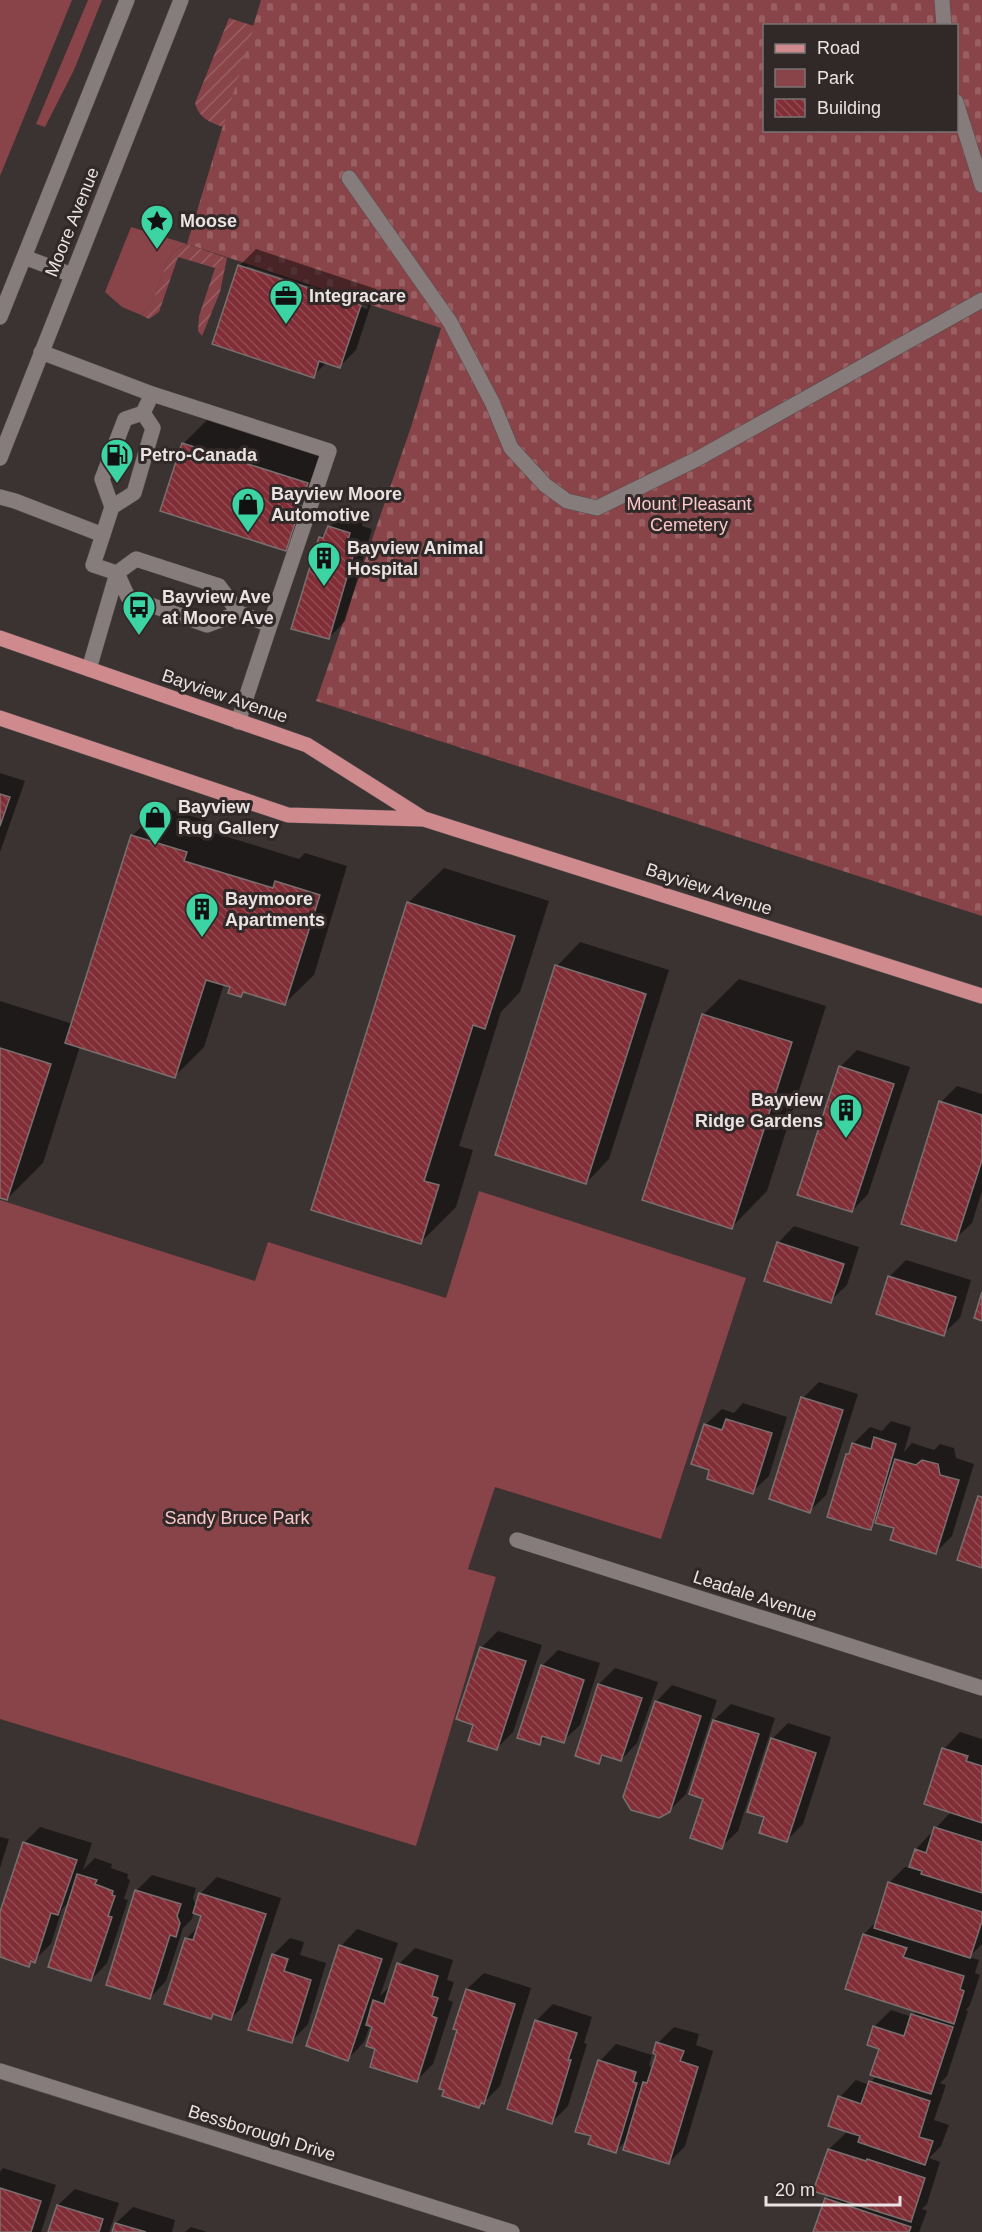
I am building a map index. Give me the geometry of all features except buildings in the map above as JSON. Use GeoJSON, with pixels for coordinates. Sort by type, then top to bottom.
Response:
{"type":"FeatureCollection","features":[{"type":"Feature","properties":{"kind":"main road","name":"Bayview Avenue"},"geometry":{"type":"LineString","coordinates":[[0,638],[307,745],[424,819],[982,996]]}},
{"type":"Feature","properties":{"kind":"main road","name":"Bayview Avenue"},"geometry":{"type":"LineString","coordinates":[[0,718],[288,815],[424,819]]}},
{"type":"Feature","properties":{"kind":"street","name":"Moore Avenue"},"geometry":{"type":"LineString","coordinates":[[0,317],[127,0]]}},
{"type":"Feature","properties":{"kind":"street","name":"Moore Avenue"},"geometry":{"type":"LineString","coordinates":[[0,458],[181,0]]}},
{"type":"Feature","properties":{"kind":"street"},"geometry":{"type":"LineString","coordinates":[[942,0],[944,24]]}},
{"type":"Feature","properties":{"kind":"street"},"geometry":{"type":"LineString","coordinates":[[958,105],[982,185]]}},
{"type":"Feature","properties":{"kind":"street"},"geometry":{"type":"LineString","coordinates":[[349,178],[450,322],[492,402],[511,448],[545,485],[567,501],[597,508],[696,459],[982,300]]}},
{"type":"Feature","properties":{"kind":"street"},"geometry":{"type":"LineString","coordinates":[[24,257],[72,275]]}},
{"type":"Feature","properties":{"kind":"street"},"geometry":{"type":"LineString","coordinates":[[41,352],[152,394],[329,451],[238,722]]}},
{"type":"Feature","properties":{"kind":"street"},"geometry":{"type":"LineString","coordinates":[[152,394],[143,413],[125,419],[102,479],[112,507],[93,565],[117,573],[128,597],[207,625],[239,613]]}},
{"type":"Feature","properties":{"kind":"street"},"geometry":{"type":"LineString","coordinates":[[112,507],[134,493],[153,428],[143,413]]}},
{"type":"Feature","properties":{"kind":"street"},"geometry":{"type":"LineString","coordinates":[[0,497],[103,534]]}},
{"type":"Feature","properties":{"kind":"street"},"geometry":{"type":"LineString","coordinates":[[89,669],[117,573],[136,559],[219,586],[239,613],[270,625]]}},
{"type":"Feature","properties":{"kind":"street","name":"Leadale Avenue"},"geometry":{"type":"LineString","coordinates":[[517,1540],[982,1688]]}},
{"type":"Feature","properties":{"kind":"street","name":"Bessborough Drive"},"geometry":{"type":"LineString","coordinates":[[0,2071],[512,2232]]}},
{"type":"Feature","properties":{"kind":"green space"},"geometry":{"type":"Polygon","coordinates":[[[0,0],[72,0],[0,176],[0,0]]]}},
{"type":"Feature","properties":{"kind":"green space"},"geometry":{"type":"Polygon","coordinates":[[[88,0],[102,0],[74,70],[45,127],[36,124],[88,0]]]}},
{"type":"Feature","properties":{"kind":"green space","name":"Mount Pleasant Cemetery"},"geometry":{"type":"Polygon","coordinates":[[[261,0],[982,0],[982,916],[316,701],[411,427],[441,328],[187,244],[261,0]]]}},
{"type":"Feature","properties":{"kind":"green space"},"geometry":{"type":"Polygon","coordinates":[[[229,18],[254,26],[223,127],[205,119],[195,103],[229,18]]]}},
{"type":"Feature","properties":{"kind":"green space"},"geometry":{"type":"Polygon","coordinates":[[[131,227],[187,244],[174,251],[167,262],[152,303],[141,315],[122,307],[105,292],[131,227]]]}},
{"type":"Feature","properties":{"kind":"green space"},"geometry":{"type":"Polygon","coordinates":[[[187,244],[227,258],[220,292],[202,336],[198,331],[199,316],[215,268],[178,257],[159,312],[149,319],[141,315],[152,303],[167,262],[174,251],[187,244]]]}},
{"type":"Feature","properties":{"kind":"green space","name":"Sandy Bruce Park"},"geometry":{"type":"Polygon","coordinates":[[[479,1191],[746,1278],[661,1539],[495,1487],[468,1569],[496,1577],[416,1846],[0,1719],[0,1200],[255,1281],[268,1242],[446,1298],[479,1191]]]}},
{"type":"Feature","properties":{"kind":"place","name":"Moose"},"geometry":{"type":"Point","coordinates":[157,250]}},
{"type":"Feature","properties":{"kind":"place","name":"Integracare"},"geometry":{"type":"Point","coordinates":[286,325]}},
{"type":"Feature","properties":{"kind":"place","name":"Petro-Canada"},"geometry":{"type":"Point","coordinates":[117,484]}},
{"type":"Feature","properties":{"kind":"place","name":"Bayview Moore Automotive"},"geometry":{"type":"Point","coordinates":[248,533]}},
{"type":"Feature","properties":{"kind":"place","name":"Bayview Animal Hospital"},"geometry":{"type":"Point","coordinates":[324,587]}},
{"type":"Feature","properties":{"kind":"place","name":"Bayview Ave at Moore Ave"},"geometry":{"type":"Point","coordinates":[139,636]}},
{"type":"Feature","properties":{"kind":"place","name":"Bayview Rug Gallery"},"geometry":{"type":"Point","coordinates":[155,846]}},
{"type":"Feature","properties":{"kind":"place","name":"Baymoore Apartments"},"geometry":{"type":"Point","coordinates":[202,938]}},
{"type":"Feature","properties":{"kind":"place","name":"Bayview Ridge Gardens"},"geometry":{"type":"Point","coordinates":[846,1139]}}]}
